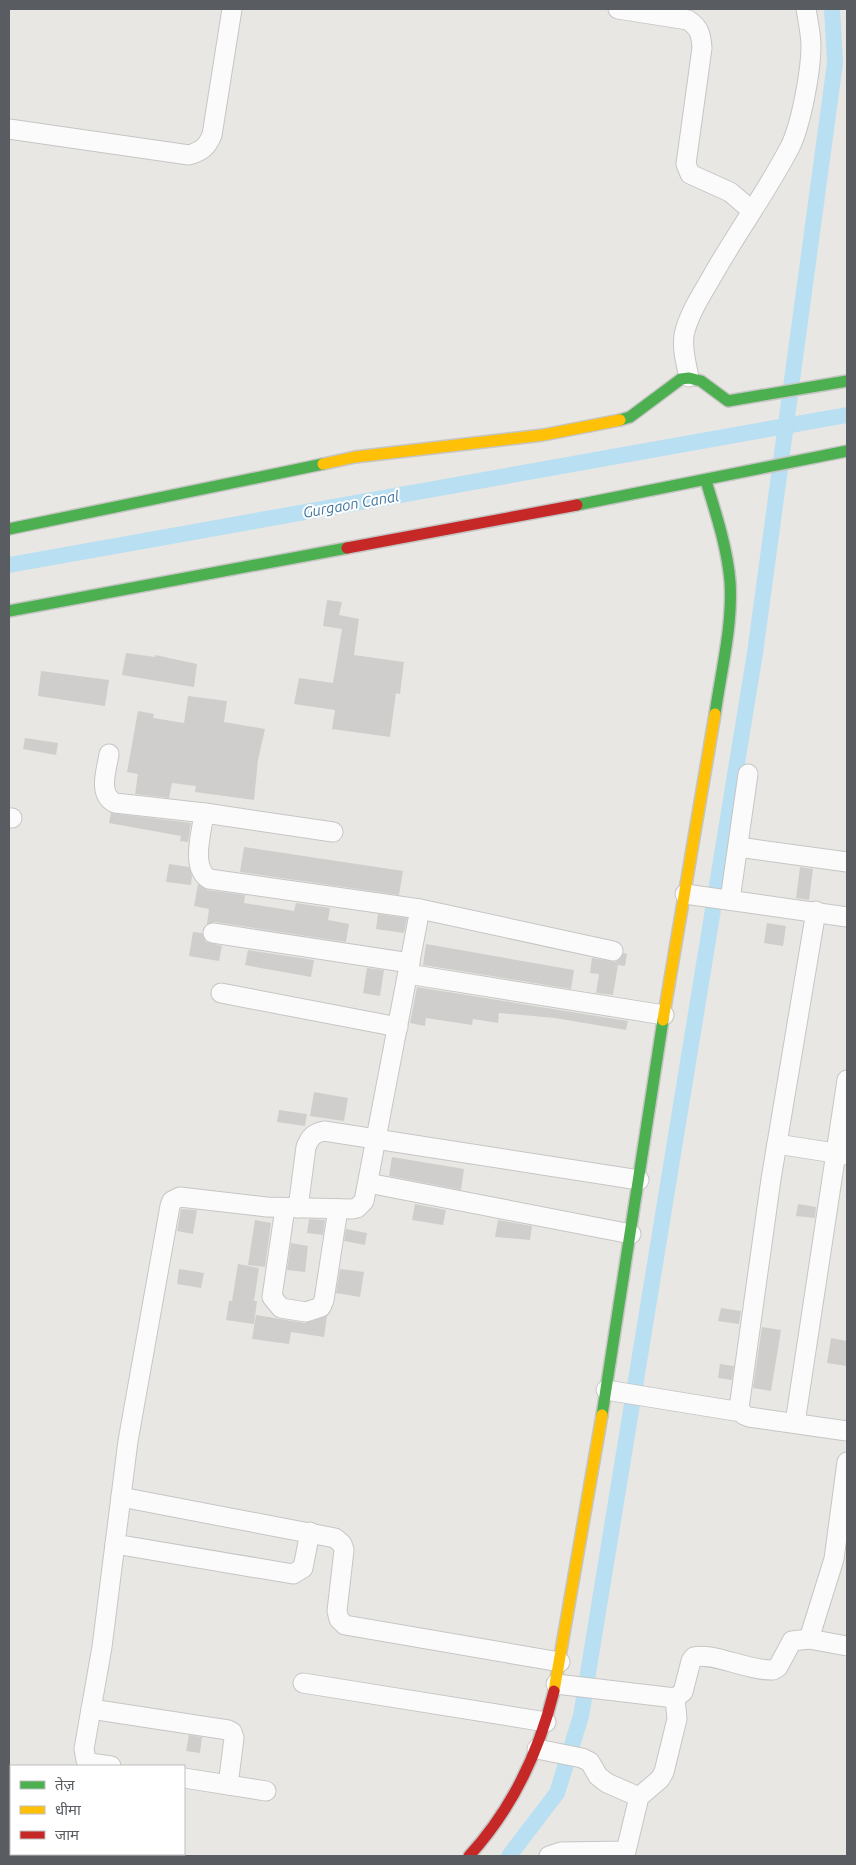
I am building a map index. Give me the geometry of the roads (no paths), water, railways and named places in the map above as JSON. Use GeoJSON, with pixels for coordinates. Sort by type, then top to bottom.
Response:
{"type":"FeatureCollection","features":[{"type":"Feature","properties":{"kind":"street"},"geometry":{"type":"LineString","coordinates":[[9,129],[189,154],[199,152],[206,148],[212,135],[232,9]]}},
{"type":"Feature","properties":{"kind":"street"},"geometry":{"type":"LineString","coordinates":[[618,9],[688,20],[697,26],[701,35],[702,48],[686,164],[690,174],[730,192],[751,210]]}},
{"type":"Feature","properties":{"kind":"street"},"geometry":{"type":"LineString","coordinates":[[690,376],[683,348],[688,324],[695,306],[751,210],[770,183],[791,145],[797,129],[811,54],[810,29],[806,9]]}},
{"type":"Feature","properties":{"kind":"street"},"geometry":{"type":"LineString","coordinates":[[9,529],[355,457],[543,435],[620,420],[630,416],[681,379],[690,376],[703,381],[720,398],[728,401],[827,386],[847,381]]}},
{"type":"Feature","properties":{"kind":"street"},"geometry":{"type":"LineString","coordinates":[[9,611],[706,481],[847,451]]}},
{"type":"Feature","properties":{"kind":"street"},"geometry":{"type":"LineString","coordinates":[[469,1856],[490,1833],[512,1799],[537,1749],[546,1722],[560,1662],[606,1390],[664,1015],[703,792],[732,596],[732,581],[726,551],[706,481]]}},
{"type":"Feature","properties":{"kind":"street"},"geometry":{"type":"LineString","coordinates":[[109,754],[104,790],[110,800],[333,832]]}},
{"type":"Feature","properties":{"kind":"street"},"geometry":{"type":"LineString","coordinates":[[718,898],[738,847],[748,774]]}},
{"type":"Feature","properties":{"kind":"street"},"geometry":{"type":"LineString","coordinates":[[204,813],[198,862],[200,870],[208,879],[420,909],[613,951]]}},
{"type":"Feature","properties":{"kind":"street"},"geometry":{"type":"LineString","coordinates":[[738,847],[847,862]]}},
{"type":"Feature","properties":{"kind":"street"},"geometry":{"type":"LineString","coordinates":[[685,894],[847,917]]}},
{"type":"Feature","properties":{"kind":"street"},"geometry":{"type":"LineString","coordinates":[[90,1764],[86,1760],[84,1749],[132,1419],[147,1343],[167,1215],[172,1201],[185,1197],[292,1208],[338,1209],[352,1209],[361,1205],[364,1201],[377,1139],[420,909]]}},
{"type":"Feature","properties":{"kind":"street"},"geometry":{"type":"LineString","coordinates":[[740,1412],[739,1402],[777,1144],[816,912]]}},
{"type":"Feature","properties":{"kind":"street"},"geometry":{"type":"LineString","coordinates":[[213,933],[664,1015]]}},
{"type":"Feature","properties":{"kind":"street"},"geometry":{"type":"LineString","coordinates":[[221,993],[398,1027]]}},
{"type":"Feature","properties":{"kind":"street"},"geometry":{"type":"LineString","coordinates":[[795,1423],[842,1154],[847,1080]]}},
{"type":"Feature","properties":{"kind":"street"},"geometry":{"type":"LineString","coordinates":[[338,1209],[324,1300],[321,1306],[315,1311],[306,1312],[281,1308],[272,1297],[306,1147],[310,1138],[317,1132],[324,1131],[639,1180]]}},
{"type":"Feature","properties":{"kind":"street"},"geometry":{"type":"LineString","coordinates":[[777,1144],[842,1154]]}},
{"type":"Feature","properties":{"kind":"street"},"geometry":{"type":"LineString","coordinates":[[368,1183],[630,1234]]}},
{"type":"Feature","properties":{"kind":"street"},"geometry":{"type":"LineString","coordinates":[[606,1390],[740,1412],[749,1417],[847,1430]]}},
{"type":"Feature","properties":{"kind":"street"},"geometry":{"type":"LineString","coordinates":[[809,1639],[834,1559],[847,1462]]}},
{"type":"Feature","properties":{"kind":"street"},"geometry":{"type":"LineString","coordinates":[[121,1497],[336,1538],[342,1544],[344,1558],[337,1611],[339,1620],[345,1625],[560,1662]]}},
{"type":"Feature","properties":{"kind":"street"},"geometry":{"type":"LineString","coordinates":[[115,1544],[293,1574],[302,1568],[310,1532]]}},
{"type":"Feature","properties":{"kind":"street"},"geometry":{"type":"LineString","coordinates":[[556,1684],[675,1698],[683,1692],[690,1661],[694,1657],[705,1655],[742,1666],[773,1670],[778,1667],[792,1641],[809,1639],[847,1646]]}},
{"type":"Feature","properties":{"kind":"street"},"geometry":{"type":"LineString","coordinates":[[303,1683],[546,1722]]}},
{"type":"Feature","properties":{"kind":"street"},"geometry":{"type":"LineString","coordinates":[[549,1856],[561,1852],[626,1851],[639,1797],[660,1779],[664,1772],[677,1719],[675,1698]]}},
{"type":"Feature","properties":{"kind":"street"},"geometry":{"type":"LineString","coordinates":[[91,1709],[232,1732],[234,1738],[228,1785]]}},
{"type":"Feature","properties":{"kind":"street"},"geometry":{"type":"LineString","coordinates":[[537,1749],[565,1754],[590,1762],[598,1776],[607,1783],[639,1797]]}},
{"type":"Feature","properties":{"kind":"street"},"geometry":{"type":"LineString","coordinates":[[185,1778],[266,1791]]}},
{"type":"Feature","properties":{"kind":"waterway"},"geometry":{"type":"LineString","coordinates":[[509,1856],[557,1793],[581,1716],[755,653],[835,63],[832,9]]}},
{"type":"Feature","properties":{"kind":"waterway","name":"Gurgaon Canal"},"geometry":{"type":"LineString","coordinates":[[9,565],[847,415]]}}]}
